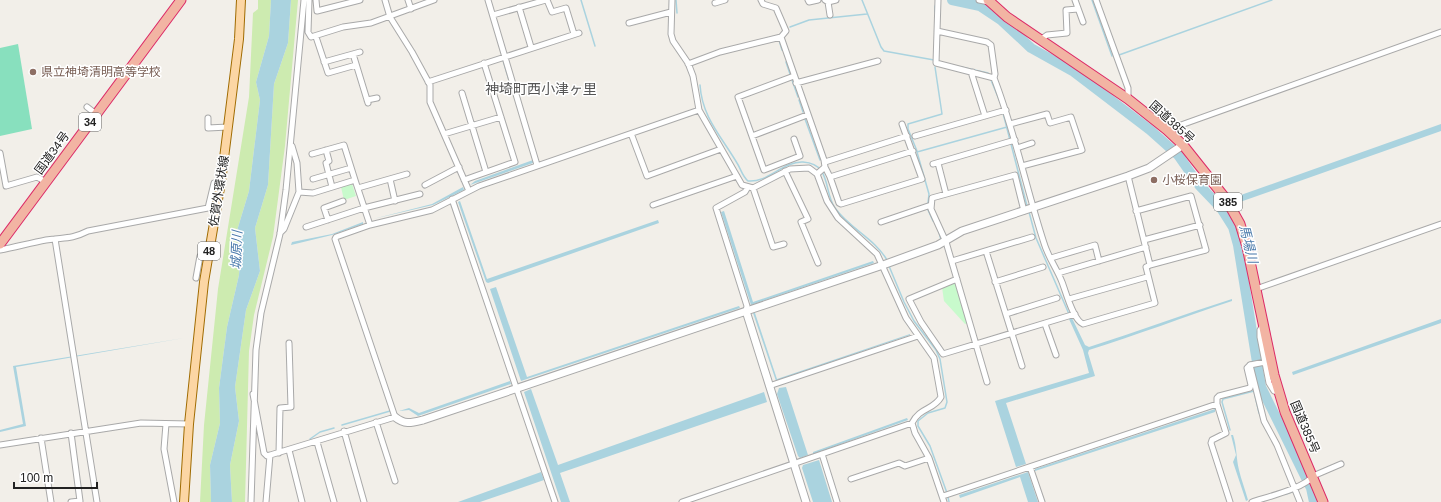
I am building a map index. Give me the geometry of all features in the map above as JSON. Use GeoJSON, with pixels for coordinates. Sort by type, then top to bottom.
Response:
{"type":"FeatureCollection","features":[{"type":"Feature","properties":{"kind":"highway","name":"国道34号"},"geometry":{"type":"LineString","coordinates":[[0,244],[181,0]]}},
{"type":"Feature","properties":{"kind":"highway","name":"国道385号"},"geometry":{"type":"LineString","coordinates":[[988,1],[1007,18],[1128,99],[1167,130],[1226,199],[1240,224],[1247,247],[1279,392],[1285,412],[1323,502]]}},
{"type":"Feature","properties":{"kind":"main road","name":"佐賀外環状線"},"geometry":{"type":"LineString","coordinates":[[184,502],[188,424],[204,282],[221,182],[228,127],[232,61],[241,0]]}},
{"type":"Feature","properties":{"kind":"street"},"geometry":{"type":"LineString","coordinates":[[251,502],[256,350],[261,313],[280,234],[291,144],[304,0]]}},
{"type":"Feature","properties":{"kind":"street"},"geometry":{"type":"LineString","coordinates":[[309,0],[308,32],[311,37],[316,37],[342,27],[371,23],[434,0]]}},
{"type":"Feature","properties":{"kind":"street"},"geometry":{"type":"LineString","coordinates":[[316,0],[317,10],[360,0]]}},
{"type":"Feature","properties":{"kind":"street"},"geometry":{"type":"LineString","coordinates":[[385,0],[390,17],[412,52],[428,82],[431,95],[430,102],[469,191]]}},
{"type":"Feature","properties":{"kind":"street"},"geometry":{"type":"LineString","coordinates":[[408,0],[411,8]]}},
{"type":"Feature","properties":{"kind":"street"},"geometry":{"type":"LineString","coordinates":[[488,0],[537,165]]}},
{"type":"Feature","properties":{"kind":"street"},"geometry":{"type":"LineString","coordinates":[[428,82],[484,62],[576,33],[566,8],[552,12],[547,0],[493,15]]}},
{"type":"Feature","properties":{"kind":"street"},"geometry":{"type":"LineString","coordinates":[[672,0],[671,34],[673,41],[688,64],[693,76],[699,110],[736,176],[742,185],[750,188],[773,247],[784,244]]}},
{"type":"Feature","properties":{"kind":"street"},"geometry":{"type":"LineString","coordinates":[[714,3],[725,0]]}},
{"type":"Feature","properties":{"kind":"street"},"geometry":{"type":"LineString","coordinates":[[688,64],[720,52],[780,37],[786,31],[776,8],[763,4],[761,0]]}},
{"type":"Feature","properties":{"kind":"street"},"geometry":{"type":"LineString","coordinates":[[808,0],[809,2],[818,0]]}},
{"type":"Feature","properties":{"kind":"street"},"geometry":{"type":"LineString","coordinates":[[830,15],[827,1],[836,0]]}},
{"type":"Feature","properties":{"kind":"street"},"geometry":{"type":"LineString","coordinates":[[979,0],[988,1]]}},
{"type":"Feature","properties":{"kind":"street"},"geometry":{"type":"LineString","coordinates":[[1075,0],[1083,22]]}},
{"type":"Feature","properties":{"kind":"street"},"geometry":{"type":"LineString","coordinates":[[1096,0],[1128,88],[1128,99]]}},
{"type":"Feature","properties":{"kind":"street"},"geometry":{"type":"LineString","coordinates":[[938,1],[936,63],[994,78]]}},
{"type":"Feature","properties":{"kind":"street"},"geometry":{"type":"LineString","coordinates":[[519,8],[531,47]]}},
{"type":"Feature","properties":{"kind":"street"},"geometry":{"type":"LineString","coordinates":[[1040,40],[1047,35],[1067,33],[1066,10],[1078,9]]}},
{"type":"Feature","properties":{"kind":"street"},"geometry":{"type":"LineString","coordinates":[[629,23],[671,12]]}},
{"type":"Feature","properties":{"kind":"street"},"geometry":{"type":"LineString","coordinates":[[937,31],[987,42],[992,45],[995,74],[994,78],[1004,111],[1010,124],[1012,141],[1017,148],[1022,166],[1029,209]]}},
{"type":"Feature","properties":{"kind":"street"},"geometry":{"type":"LineString","coordinates":[[1167,130],[1441,32]]}},
{"type":"Feature","properties":{"kind":"street"},"geometry":{"type":"LineString","coordinates":[[316,37],[328,73],[356,65]]}},
{"type":"Feature","properties":{"kind":"street"},"geometry":{"type":"LineString","coordinates":[[682,502],[912,423],[921,411],[935,404],[941,398],[934,358],[918,336],[897,298],[887,264],[850,230],[835,206],[822,169],[807,115],[780,37]]}},
{"type":"Feature","properties":{"kind":"street"},"geometry":{"type":"LineString","coordinates":[[324,62],[360,52]]}},
{"type":"Feature","properties":{"kind":"street"},"geometry":{"type":"LineString","coordinates":[[353,54],[368,102],[377,98]]}},
{"type":"Feature","properties":{"kind":"street"},"geometry":{"type":"LineString","coordinates":[[796,83],[878,61]]}},
{"type":"Feature","properties":{"kind":"street"},"geometry":{"type":"LineString","coordinates":[[464,180],[515,162],[484,62]]}},
{"type":"Feature","properties":{"kind":"street"},"geometry":{"type":"LineString","coordinates":[[973,72],[972,75],[985,116]]}},
{"type":"Feature","properties":{"kind":"street"},"geometry":{"type":"LineString","coordinates":[[794,76],[738,98],[764,170],[787,166],[822,169],[906,136]]}},
{"type":"Feature","properties":{"kind":"street"},"geometry":{"type":"LineString","coordinates":[[462,93],[486,172]]}},
{"type":"Feature","properties":{"kind":"street"},"geometry":{"type":"LineString","coordinates":[[87,107],[96,114]]}},
{"type":"Feature","properties":{"kind":"street"},"geometry":{"type":"LineString","coordinates":[[699,110],[537,165],[469,191],[432,210],[370,225],[336,237],[335,239],[395,417],[401,422],[408,424],[887,264],[946,242],[962,231],[1149,168],[1181,146]]}},
{"type":"Feature","properties":{"kind":"street"},"geometry":{"type":"LineString","coordinates":[[915,136],[1004,111]]}},
{"type":"Feature","properties":{"kind":"street"},"geometry":{"type":"LineString","coordinates":[[1010,124],[1047,114],[1050,123],[1071,117],[1082,150],[1022,166]]}},
{"type":"Feature","properties":{"kind":"street"},"geometry":{"type":"LineString","coordinates":[[752,136],[807,115]]}},
{"type":"Feature","properties":{"kind":"street"},"geometry":{"type":"LineString","coordinates":[[444,134],[502,117]]}},
{"type":"Feature","properties":{"kind":"street"},"geometry":{"type":"LineString","coordinates":[[208,118],[208,128],[228,127]]}},
{"type":"Feature","properties":{"kind":"street"},"geometry":{"type":"LineString","coordinates":[[835,206],[922,179],[902,124]]}},
{"type":"Feature","properties":{"kind":"street"},"geometry":{"type":"LineString","coordinates":[[632,136],[647,176],[722,149]]}},
{"type":"Feature","properties":{"kind":"street"},"geometry":{"type":"LineString","coordinates":[[794,139],[800,156],[787,166],[716,208],[747,306],[746,311],[806,502]]}},
{"type":"Feature","properties":{"kind":"street"},"geometry":{"type":"LineString","coordinates":[[946,194],[935,163],[1012,141]]}},
{"type":"Feature","properties":{"kind":"street"},"geometry":{"type":"LineString","coordinates":[[280,234],[284,229],[299,192],[297,163],[291,144]]}},
{"type":"Feature","properties":{"kind":"street"},"geometry":{"type":"LineString","coordinates":[[1017,148],[1032,144]]}},
{"type":"Feature","properties":{"kind":"street"},"geometry":{"type":"LineString","coordinates":[[312,154],[344,145],[370,225]]}},
{"type":"Feature","properties":{"kind":"street"},"geometry":{"type":"LineString","coordinates":[[326,150],[329,161],[326,163],[332,187]]}},
{"type":"Feature","properties":{"kind":"street"},"geometry":{"type":"LineString","coordinates":[[830,177],[913,151]]}},
{"type":"Feature","properties":{"kind":"street"},"geometry":{"type":"LineString","coordinates":[[0,153],[6,186],[37,177],[46,182]]}},
{"type":"Feature","properties":{"kind":"street"},"geometry":{"type":"LineString","coordinates":[[787,166],[808,218],[801,222],[818,263]]}},
{"type":"Feature","properties":{"kind":"street"},"geometry":{"type":"LineString","coordinates":[[425,185],[458,167]]}},
{"type":"Feature","properties":{"kind":"street"},"geometry":{"type":"LineString","coordinates":[[313,180],[351,168]]}},
{"type":"Feature","properties":{"kind":"street"},"geometry":{"type":"LineString","coordinates":[[822,169],[830,177],[835,206]]}},
{"type":"Feature","properties":{"kind":"street"},"geometry":{"type":"LineString","coordinates":[[358,188],[407,174]]}},
{"type":"Feature","properties":{"kind":"street"},"geometry":{"type":"LineString","coordinates":[[986,382],[946,242],[940,226],[934,218],[932,198],[1015,175],[1075,314],[1080,323],[1083,324],[1155,303],[1147,277],[1146,267],[1206,250],[1191,196],[1136,211]]}},
{"type":"Feature","properties":{"kind":"street"},"geometry":{"type":"LineString","coordinates":[[653,205],[736,176]]}},
{"type":"Feature","properties":{"kind":"street"},"geometry":{"type":"LineString","coordinates":[[1128,176],[1150,265]]}},
{"type":"Feature","properties":{"kind":"street"},"geometry":{"type":"LineString","coordinates":[[390,179],[395,200]]}},
{"type":"Feature","properties":{"kind":"street"},"geometry":{"type":"LineString","coordinates":[[299,192],[313,193],[355,180]]}},
{"type":"Feature","properties":{"kind":"street"},"geometry":{"type":"LineString","coordinates":[[0,250],[55,239],[77,237],[88,231],[208,208],[214,183],[221,182]]}},
{"type":"Feature","properties":{"kind":"street"},"geometry":{"type":"LineString","coordinates":[[306,227],[364,208],[420,194]]}},
{"type":"Feature","properties":{"kind":"street"},"geometry":{"type":"LineString","coordinates":[[452,200],[555,502]]}},
{"type":"Feature","properties":{"kind":"street"},"geometry":{"type":"LineString","coordinates":[[328,220],[324,208],[343,201]]}},
{"type":"Feature","properties":{"kind":"street"},"geometry":{"type":"LineString","coordinates":[[881,222],[932,205]]}},
{"type":"Feature","properties":{"kind":"street"},"geometry":{"type":"LineString","coordinates":[[1256,289],[1441,224]]}},
{"type":"Feature","properties":{"kind":"street"},"geometry":{"type":"LineString","coordinates":[[1144,240],[1200,225]]}},
{"type":"Feature","properties":{"kind":"street"},"geometry":{"type":"LineString","coordinates":[[952,261],[1032,237]]}},
{"type":"Feature","properties":{"kind":"street"},"geometry":{"type":"LineString","coordinates":[[55,239],[97,502]]}},
{"type":"Feature","properties":{"kind":"street"},"geometry":{"type":"LineString","coordinates":[[1051,258],[1095,245],[1099,261]]}},
{"type":"Feature","properties":{"kind":"street"},"geometry":{"type":"LineString","coordinates":[[1058,273],[1146,247]]}},
{"type":"Feature","properties":{"kind":"street"},"geometry":{"type":"LineString","coordinates":[[986,251],[1022,366]]}},
{"type":"Feature","properties":{"kind":"street"},"geometry":{"type":"LineString","coordinates":[[196,278],[200,256],[204,253],[209,253]]}},
{"type":"Feature","properties":{"kind":"street"},"geometry":{"type":"LineString","coordinates":[[995,282],[1043,267]]}},
{"type":"Feature","properties":{"kind":"street"},"geometry":{"type":"LineString","coordinates":[[1069,299],[1147,277]]}},
{"type":"Feature","properties":{"kind":"street"},"geometry":{"type":"LineString","coordinates":[[957,278],[909,299],[921,322],[943,354],[1075,314]]}},
{"type":"Feature","properties":{"kind":"street"},"geometry":{"type":"LineString","coordinates":[[1006,314],[1057,298]]}},
{"type":"Feature","properties":{"kind":"street"},"geometry":{"type":"LineString","coordinates":[[1045,324],[1056,355]]}},
{"type":"Feature","properties":{"kind":"street"},"geometry":{"type":"LineString","coordinates":[[1264,325],[1260,330],[1260,337],[1269,383],[1274,391],[1279,392]]}},
{"type":"Feature","properties":{"kind":"street"},"geometry":{"type":"LineString","coordinates":[[769,386],[918,336]]}},
{"type":"Feature","properties":{"kind":"street"},"geometry":{"type":"LineString","coordinates":[[279,453],[280,408],[291,407],[289,343]]}},
{"type":"Feature","properties":{"kind":"street"},"geometry":{"type":"LineString","coordinates":[[1230,502],[1211,443],[1212,440],[1226,433],[1217,404],[1217,398],[1219,396],[1250,388],[1251,385],[1247,368],[1250,365],[1265,362]]}},
{"type":"Feature","properties":{"kind":"street"},"geometry":{"type":"LineString","coordinates":[[1250,365],[1264,421],[1277,445],[1300,502]]}},
{"type":"Feature","properties":{"kind":"street"},"geometry":{"type":"LineString","coordinates":[[254,394],[264,453],[266,456],[317,442],[344,431],[395,417]]}},
{"type":"Feature","properties":{"kind":"street"},"geometry":{"type":"LineString","coordinates":[[912,423],[946,497],[1217,404]]}},
{"type":"Feature","properties":{"kind":"street"},"geometry":{"type":"LineString","coordinates":[[376,422],[395,481]]}},
{"type":"Feature","properties":{"kind":"street"},"geometry":{"type":"LineString","coordinates":[[0,445],[86,430],[141,423],[188,424]]}},
{"type":"Feature","properties":{"kind":"street"},"geometry":{"type":"LineString","coordinates":[[166,424],[164,449],[174,502]]}},
{"type":"Feature","properties":{"kind":"street"},"geometry":{"type":"LineString","coordinates":[[344,431],[364,502]]}},
{"type":"Feature","properties":{"kind":"street"},"geometry":{"type":"LineString","coordinates":[[70,502],[80,501],[71,433]]}},
{"type":"Feature","properties":{"kind":"street"},"geometry":{"type":"LineString","coordinates":[[41,438],[51,502]]}},
{"type":"Feature","properties":{"kind":"street"},"geometry":{"type":"LineString","coordinates":[[317,442],[334,502]]}},
{"type":"Feature","properties":{"kind":"street"},"geometry":{"type":"LineString","coordinates":[[289,450],[302,502]]}},
{"type":"Feature","properties":{"kind":"street"},"geometry":{"type":"LineString","coordinates":[[822,454],[837,502]]}},
{"type":"Feature","properties":{"kind":"street"},"geometry":{"type":"LineString","coordinates":[[266,502],[270,455]]}},
{"type":"Feature","properties":{"kind":"street"},"geometry":{"type":"LineString","coordinates":[[851,479],[899,463],[905,466],[929,458]]}},
{"type":"Feature","properties":{"kind":"street"},"geometry":{"type":"LineString","coordinates":[[1252,502],[1295,488],[1341,464]]}},
{"type":"Feature","properties":{"kind":"street"},"geometry":{"type":"LineString","coordinates":[[1030,467],[1042,502]]}},
{"type":"Feature","properties":{"kind":"green space"},"geometry":{"type":"Polygon","coordinates":[[[258,0],[271,0],[269,36],[256,82],[260,100],[249,191],[236,234],[241,250],[239,275],[227,327],[219,388],[220,423],[210,465],[211,502],[200,502],[204,425],[218,289],[249,97],[253,13],[258,9],[258,0]]]}},
{"type":"Feature","properties":{"kind":"green space"},"geometry":{"type":"Polygon","coordinates":[[[291,0],[298,0],[285,146],[273,237],[254,315],[249,351],[245,502],[232,502],[230,465],[239,421],[235,387],[246,310],[260,271],[255,228],[268,185],[274,84],[288,43],[291,0]]]}},
{"type":"Feature","properties":{"kind":"green space"},"geometry":{"type":"Polygon","coordinates":[[[18,44],[32,129],[0,136],[0,48],[18,44]]]}},
{"type":"Feature","properties":{"kind":"green space"},"geometry":{"type":"Polygon","coordinates":[[[352,184],[356,196],[344,200],[341,187],[352,184]]]}},
{"type":"Feature","properties":{"kind":"green space"},"geometry":{"type":"Polygon","coordinates":[[[955,281],[968,323],[965,324],[944,301],[942,287],[955,281]]]}},
{"type":"Feature","properties":{"kind":"water"},"geometry":{"type":"Polygon","coordinates":[[[271,0],[291,0],[288,43],[274,84],[268,185],[255,228],[260,271],[246,310],[235,387],[239,421],[230,465],[232,502],[211,502],[210,465],[220,423],[219,388],[227,327],[239,275],[241,250],[236,234],[249,191],[260,100],[256,82],[269,36],[271,0]]]}},
{"type":"Feature","properties":{"kind":"water"},"geometry":{"type":"Polygon","coordinates":[[[1441,124],[1441,131],[1240,202],[1238,196],[1441,124]]]}},
{"type":"Feature","properties":{"kind":"water"},"geometry":{"type":"Polygon","coordinates":[[[533,160],[533,163],[470,185],[475,181],[533,160]]]}},
{"type":"Feature","properties":{"kind":"water"},"geometry":{"type":"Polygon","coordinates":[[[463,187],[464,190],[433,205],[373,219],[432,204],[463,187]]]}},
{"type":"Feature","properties":{"kind":"water"},"geometry":{"type":"Polygon","coordinates":[[[460,201],[487,279],[658,220],[659,223],[488,283],[486,282],[458,202],[460,201]]]}},
{"type":"Feature","properties":{"kind":"water"},"geometry":{"type":"Polygon","coordinates":[[[724,211],[753,302],[873,261],[874,263],[751,305],[721,212],[724,211]]]}},
{"type":"Feature","properties":{"kind":"water"},"geometry":{"type":"Polygon","coordinates":[[[363,222],[363,224],[332,235],[291,245],[292,242],[332,234],[363,222]]]}},
{"type":"Feature","properties":{"kind":"water"},"geometry":{"type":"Polygon","coordinates":[[[496,287],[527,377],[739,306],[740,308],[521,381],[490,289],[496,287]]]}},
{"type":"Feature","properties":{"kind":"water"},"geometry":{"type":"Polygon","coordinates":[[[1232,299],[1232,301],[1089,350],[1088,353],[1095,376],[1006,403],[1026,464],[1016,467],[995,401],[1089,373],[1083,350],[1069,319],[1072,318],[1085,345],[1089,347],[1232,299]]]}},
{"type":"Feature","properties":{"kind":"water"},"geometry":{"type":"Polygon","coordinates":[[[753,313],[755,313],[777,379],[910,335],[776,381],[753,313]]]}},
{"type":"Feature","properties":{"kind":"water"},"geometry":{"type":"Polygon","coordinates":[[[1441,319],[1441,323],[1293,375],[1292,372],[1441,319]]]}},
{"type":"Feature","properties":{"kind":"water"},"geometry":{"type":"Polygon","coordinates":[[[184,338],[16,367],[26,426],[0,432],[0,430],[23,424],[13,366],[184,338]]]}},
{"type":"Feature","properties":{"kind":"water"},"geometry":{"type":"Polygon","coordinates":[[[510,381],[511,384],[418,416],[409,410],[399,411],[409,408],[419,413],[510,381]]]}},
{"type":"Feature","properties":{"kind":"water"},"geometry":{"type":"Polygon","coordinates":[[[786,387],[808,455],[800,458],[798,456],[777,394],[779,388],[786,387]]]}},
{"type":"Feature","properties":{"kind":"water"},"geometry":{"type":"Polygon","coordinates":[[[531,389],[558,465],[764,392],[767,402],[560,473],[570,502],[561,502],[524,392],[531,389]]]}},
{"type":"Feature","properties":{"kind":"water"},"geometry":{"type":"Polygon","coordinates":[[[1215,409],[1215,412],[1035,471],[1035,469],[1215,409]]]}},
{"type":"Feature","properties":{"kind":"water"},"geometry":{"type":"Polygon","coordinates":[[[907,418],[908,420],[813,454],[813,452],[907,418]]]}},
{"type":"Feature","properties":{"kind":"water"},"geometry":{"type":"Polygon","coordinates":[[[1231,435],[1233,435],[1239,470],[1248,500],[1246,501],[1233,462],[1236,455],[1231,435]]]}},
{"type":"Feature","properties":{"kind":"water"},"geometry":{"type":"Polygon","coordinates":[[[819,460],[832,502],[813,502],[802,468],[803,465],[819,460]]]}},
{"type":"Feature","properties":{"kind":"water"},"geometry":{"type":"Polygon","coordinates":[[[541,472],[544,480],[480,502],[458,502],[541,472]]]}},
{"type":"Feature","properties":{"kind":"water"},"geometry":{"type":"Polygon","coordinates":[[[1028,472],[1038,502],[1028,502],[1020,477],[960,498],[959,495],[1028,472]]]}},
{"type":"Feature","properties":{"kind":"waterway"},"geometry":{"type":"LineString","coordinates":[[581,0],[595,46]]}},
{"type":"Feature","properties":{"kind":"waterway"},"geometry":{"type":"LineString","coordinates":[[676,0],[677,13]]}},
{"type":"Feature","properties":{"kind":"waterway"},"geometry":{"type":"LineString","coordinates":[[862,0],[884,51],[934,59]]}},
{"type":"Feature","properties":{"kind":"waterway","name":"馬場川"},"geometry":{"type":"LineString","coordinates":[[952,0],[980,6],[1001,20],[1031,48],[1074,72],[1150,130],[1178,155],[1199,185],[1221,208],[1233,227],[1238,245],[1261,387],[1311,488],[1314,502]]}},
{"type":"Feature","properties":{"kind":"waterway"},"geometry":{"type":"LineString","coordinates":[[1092,0],[1112,56]]}},
{"type":"Feature","properties":{"kind":"waterway"},"geometry":{"type":"LineString","coordinates":[[1119,55],[1272,0]]}},
{"type":"Feature","properties":{"kind":"waterway"},"geometry":{"type":"LineString","coordinates":[[935,6],[935,12]]}},
{"type":"Feature","properties":{"kind":"waterway"},"geometry":{"type":"LineString","coordinates":[[790,27],[809,20],[867,14]]}},
{"type":"Feature","properties":{"kind":"waterway"},"geometry":{"type":"LineString","coordinates":[[779,40],[782,50]]}},
{"type":"Feature","properties":{"kind":"waterway"},"geometry":{"type":"LineString","coordinates":[[503,60],[513,93]]}},
{"type":"Feature","properties":{"kind":"waterway"},"geometry":{"type":"LineString","coordinates":[[786,62],[790,74]]}},
{"type":"Feature","properties":{"kind":"waterway"},"geometry":{"type":"LineString","coordinates":[[917,151],[908,129],[908,124],[942,114],[935,67]]}},
{"type":"Feature","properties":{"kind":"waterway"},"geometry":{"type":"LineString","coordinates":[[961,67],[988,73]]}},
{"type":"Feature","properties":{"kind":"waterway"},"geometry":{"type":"LineString","coordinates":[[792,80],[798,97]]}},
{"type":"Feature","properties":{"kind":"waterway"},"geometry":{"type":"LineString","coordinates":[[991,80],[1000,102]]}},
{"type":"Feature","properties":{"kind":"waterway"},"geometry":{"type":"LineString","coordinates":[[700,85],[704,107],[708,117],[748,181],[762,179],[782,168],[796,163],[803,162],[812,164],[819,168],[823,173],[831,201],[835,208],[848,222],[869,239],[882,252],[887,260]]}},
{"type":"Feature","properties":{"kind":"waterway"},"geometry":{"type":"LineString","coordinates":[[799,100],[803,112]]}},
{"type":"Feature","properties":{"kind":"waterway"},"geometry":{"type":"LineString","coordinates":[[1003,113],[1027,206]]}},
{"type":"Feature","properties":{"kind":"waterway"},"geometry":{"type":"LineString","coordinates":[[805,119],[820,160]]}},
{"type":"Feature","properties":{"kind":"waterway"},"geometry":{"type":"LineString","coordinates":[[928,203],[929,194],[917,152],[1007,127]]}},
{"type":"Feature","properties":{"kind":"waterway"},"geometry":{"type":"LineString","coordinates":[[928,210],[933,221]]}},
{"type":"Feature","properties":{"kind":"waterway"},"geometry":{"type":"LineString","coordinates":[[1029,212],[1036,238],[1069,314]]}},
{"type":"Feature","properties":{"kind":"waterway"},"geometry":{"type":"LineString","coordinates":[[939,232],[941,240]]}},
{"type":"Feature","properties":{"kind":"waterway"},"geometry":{"type":"LineString","coordinates":[[889,266],[904,302],[914,321],[936,350],[940,359],[947,402],[945,408],[928,413],[918,421],[918,426],[930,446],[947,493]]}},
{"type":"Feature","properties":{"kind":"waterway"},"geometry":{"type":"LineString","coordinates":[[1230,430],[1222,402],[1223,399],[1254,391],[1259,413]]}},
{"type":"Feature","properties":{"kind":"waterway"},"geometry":{"type":"LineString","coordinates":[[342,425],[390,411]]}},
{"type":"Feature","properties":{"kind":"waterway"},"geometry":{"type":"LineString","coordinates":[[310,439],[320,432],[334,428]]}},
{"type":"Feature","properties":{"kind":"waterway"},"geometry":{"type":"LineString","coordinates":[[1286,494],[1292,492]]}},
{"type":"Feature","properties":{"kind":"waterway"},"geometry":{"type":"LineString","coordinates":[[948,497],[949,502]]}},
{"type":"Feature","properties":{"kind":"place","name":"県立神埼清明高等学校"},"geometry":{"type":"Point","coordinates":[33,72]}},
{"type":"Feature","properties":{"kind":"place","name":"小桜保育園"},"geometry":{"type":"Point","coordinates":[1154,180]}},
{"type":"Feature","properties":{"kind":"district","name":"神埼町西小津ヶ里"},"geometry":{"type":"Point","coordinates":[541,89]}},
{"type":"Feature","properties":{"kind":"water label","name":"城原川"},"geometry":{"type":"Point","coordinates":[236,250]}}]}
